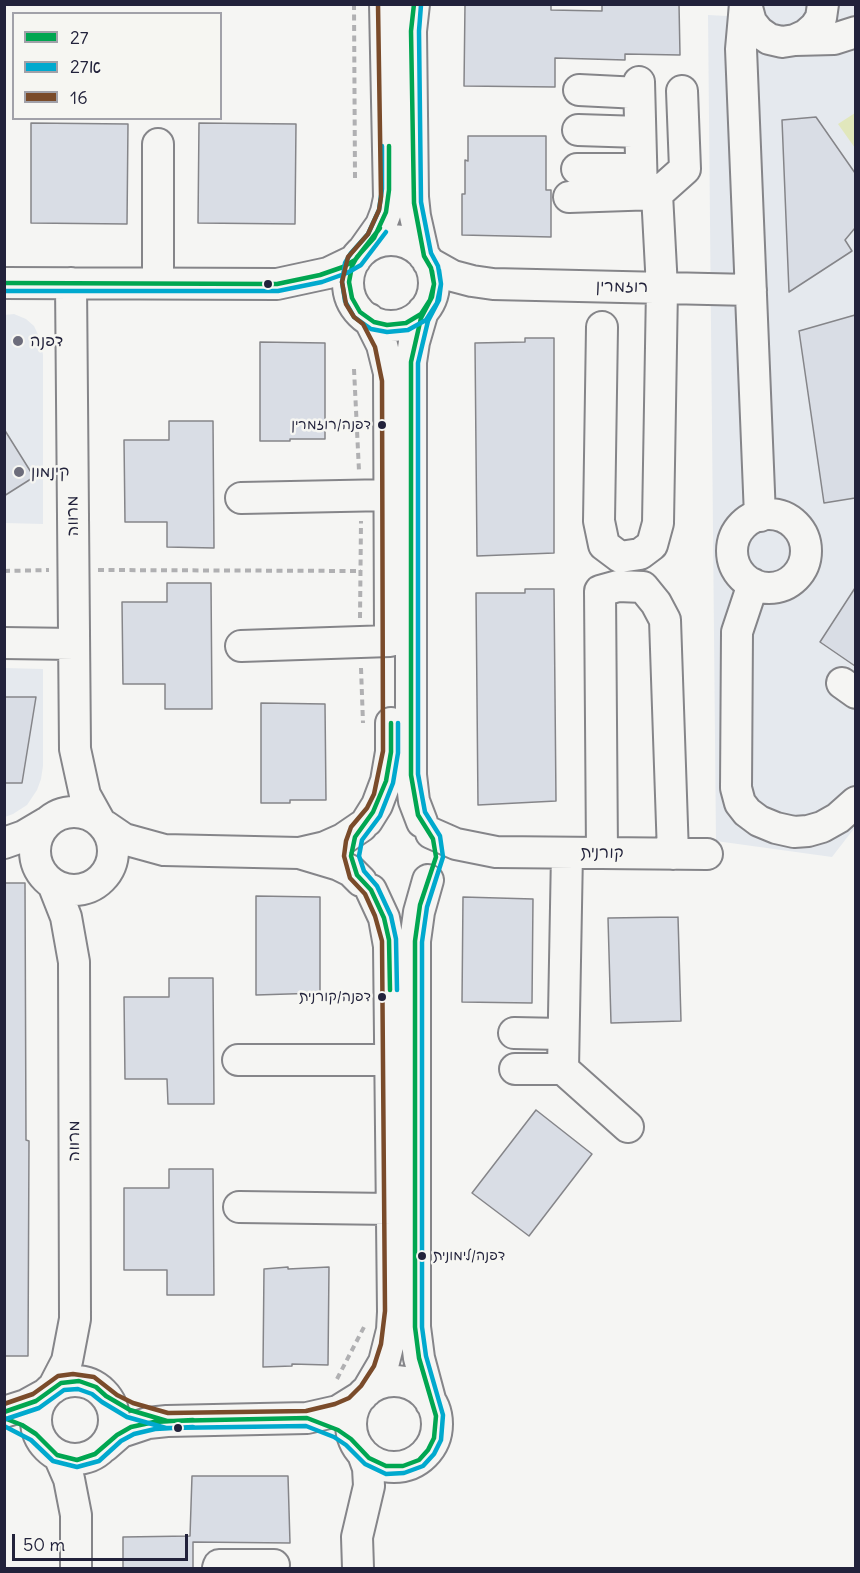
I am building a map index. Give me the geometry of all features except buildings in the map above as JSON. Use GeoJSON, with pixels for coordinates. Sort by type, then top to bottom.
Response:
{"type":"FeatureCollection","features":[{"type":"Feature","properties":{"kind":"street"},"geometry":{"type":"LineString","coordinates":[[358,1569],[357,1537],[369,1476],[352,1430],[352,1420],[355,1407],[384,1362],[392,1330],[393,1312],[389,940],[384,918],[352,863],[351,850],[355,837],[381,798],[390,762],[390,571],[375,495],[389,373],[382,345],[351,295],[349,282],[360,254],[381,225],[389,198],[385,4]]}},
{"type":"Feature","properties":{"kind":"street"},"geometry":{"type":"LineString","coordinates":[[365,1500],[388,1478],[424,1455],[434,1442],[437,1422],[419,1358],[415,1327],[416,941],[419,912],[436,857],[435,845],[418,815],[411,774],[411,362],[414,342],[425,309],[432,297],[434,284],[415,216],[413,196],[411,31],[414,4]]}},
{"type":"Feature","properties":{"kind":"street"},"geometry":{"type":"LineString","coordinates":[[745,4],[751,22],[769,39],[788,41],[834,39],[855,32]]}},
{"type":"Feature","properties":{"kind":"street"},"geometry":{"type":"LineString","coordinates":[[745,4],[741,49],[760,516]]}},
{"type":"Feature","properties":{"kind":"street"},"geometry":{"type":"LineString","coordinates":[[743,85],[752,64],[769,46],[806,35],[815,27],[821,18],[823,4]]}},
{"type":"Feature","properties":{"kind":"street"},"geometry":{"type":"LineString","coordinates":[[579,90],[639,87],[640,132],[662,288],[658,523],[652,545],[640,554],[620,557],[604,545],[599,521],[602,327]]}},
{"type":"Feature","properties":{"kind":"street"},"geometry":{"type":"LineString","coordinates":[[569,197],[647,186],[685,169],[682,91]]}},
{"type":"Feature","properties":{"kind":"street"},"geometry":{"type":"LineString","coordinates":[[578,130],[640,132]]}},
{"type":"Feature","properties":{"kind":"street"},"geometry":{"type":"LineString","coordinates":[[158,144],[158,283]]}},
{"type":"Feature","properties":{"kind":"street"},"geometry":{"type":"LineString","coordinates":[[577,169],[647,186]]}},
{"type":"Feature","properties":{"kind":"street"},"geometry":{"type":"LineString","coordinates":[[277,284],[328,273],[379,242],[396,240],[408,244],[426,259]]}},
{"type":"Feature","properties":{"kind":"street","name":"רוזמרין"},"geometry":{"type":"LineString","coordinates":[[426,259],[453,276],[493,284],[751,290]]}},
{"type":"Feature","properties":{"kind":"street"},"geometry":{"type":"LineString","coordinates":[[4,283],[277,284],[318,293],[380,324],[394,326],[410,322],[425,309]]}},
{"type":"Feature","properties":{"kind":"street","name":"מרווה"},"geometry":{"type":"LineString","coordinates":[[50,820],[61,806],[68,787],[75,749],[71,283]]}},
{"type":"Feature","properties":{"kind":"street","name":"רוזמרין"},"geometry":{"type":"LineString","coordinates":[[425,309],[433,301],[453,291],[493,284]]}},
{"type":"Feature","properties":{"kind":"street"},"geometry":{"type":"LineString","coordinates":[[242,498],[375,495]]}},
{"type":"Feature","properties":{"kind":"street"},"geometry":{"type":"LineString","coordinates":[[760,516],[783,517],[801,533],[806,556],[802,567],[796,577],[776,588],[764,588],[753,584],[743,578],[737,569],[733,558],[735,536],[741,527],[760,516]]}},
{"type":"Feature","properties":{"kind":"street"},"geometry":{"type":"LineString","coordinates":[[753,584],[737,632],[736,788],[740,803],[759,821],[794,832],[822,827],[838,818],[855,802]]}},
{"type":"Feature","properties":{"kind":"street"},"geometry":{"type":"LineString","coordinates":[[602,853],[600,591],[618,586],[643,587],[656,603],[665,620],[673,854]]}},
{"type":"Feature","properties":{"kind":"street"},"geometry":{"type":"LineString","coordinates":[[241,646],[390,641]]}},
{"type":"Feature","properties":{"kind":"street"},"geometry":{"type":"LineString","coordinates":[[4,643],[74,644]]}},
{"type":"Feature","properties":{"kind":"street","name":"מרווה"},"geometry":{"type":"LineString","coordinates":[[75,749],[85,795],[103,824]]}},
{"type":"Feature","properties":{"kind":"street"},"geometry":{"type":"LineString","coordinates":[[300,853],[348,837],[378,814],[398,811],[411,815],[426,827]]}},
{"type":"Feature","properties":{"kind":"street"},"geometry":{"type":"LineString","coordinates":[[4,843],[24,836],[66,812],[78,812],[90,815],[124,839],[164,850],[300,853],[351,871],[366,885],[382,895],[401,896],[413,892],[429,878]]}},
{"type":"Feature","properties":{"kind":"street"},"geometry":{"type":"LineString","coordinates":[[48,879],[36,859],[35,846],[41,829],[50,820]]}},
{"type":"Feature","properties":{"kind":"street"},"geometry":{"type":"LineString","coordinates":[[103,824],[111,837],[114,849],[106,875]]}},
{"type":"Feature","properties":{"kind":"street","name":"קורנית"},"geometry":{"type":"LineString","coordinates":[[426,827],[456,844],[496,852],[707,854]]}},
{"type":"Feature","properties":{"kind":"street"},"geometry":{"type":"LineString","coordinates":[[4,851],[29,862],[48,879],[70,890],[94,885],[128,861],[164,850]]}},
{"type":"Feature","properties":{"kind":"street","name":"קורנית"},"geometry":{"type":"LineString","coordinates":[[429,878],[439,868],[452,862],[496,852]]}},
{"type":"Feature","properties":{"kind":"street"},"geometry":{"type":"LineString","coordinates":[[563,1069],[567,853]]}},
{"type":"Feature","properties":{"kind":"street","name":"מרווה"},"geometry":{"type":"LineString","coordinates":[[74,962],[84,913],[91,897],[106,875]]}},
{"type":"Feature","properties":{"kind":"street","name":"מרווה"},"geometry":{"type":"LineString","coordinates":[[48,879],[66,916],[74,962],[75,1319],[67,1361],[49,1391]]}},
{"type":"Feature","properties":{"kind":"street"},"geometry":{"type":"LineString","coordinates":[[514,1034],[563,1034]]}},
{"type":"Feature","properties":{"kind":"street"},"geometry":{"type":"LineString","coordinates":[[238,1060],[390,1060]]}},
{"type":"Feature","properties":{"kind":"street"},"geometry":{"type":"LineString","coordinates":[[515,1069],[563,1069],[628,1126]]}},
{"type":"Feature","properties":{"kind":"street"},"geometry":{"type":"LineString","coordinates":[[239,1207],[392,1209]]}},
{"type":"Feature","properties":{"kind":"street","name":"מרווה"},"geometry":{"type":"LineString","coordinates":[[75,1319],[85,1363],[91,1377],[104,1393]]}},
{"type":"Feature","properties":{"kind":"street"},"geometry":{"type":"LineString","coordinates":[[4,1412],[26,1405],[64,1382],[79,1381],[91,1384],[130,1410],[167,1421]]}},
{"type":"Feature","properties":{"kind":"street"},"geometry":{"type":"LineString","coordinates":[[4,1418],[27,1428],[50,1448],[77,1460],[89,1457],[117,1435],[142,1424],[167,1421],[308,1418],[338,1411],[386,1382],[405,1383],[420,1390],[431,1403]]}},
{"type":"Feature","properties":{"kind":"street"},"geometry":{"type":"LineString","coordinates":[[49,1391],[39,1404],[36,1419],[69,1479],[76,1515],[76,1569]]}},
{"type":"Feature","properties":{"kind":"street"},"geometry":{"type":"LineString","coordinates":[[76,1515],[88,1476],[111,1436],[114,1424],[112,1407],[104,1393]]}},
{"type":"Feature","properties":{"kind":"street"},"geometry":{"type":"LineString","coordinates":[[308,1418],[338,1430],[383,1466],[396,1467],[409,1464]]}},
{"type":"Feature","properties":{"kind":"street"},"geometry":{"type":"LineString","coordinates":[[218,1569],[219,1566],[274,1564],[271,1569]]}},
{"type":"Feature","properties":{"kind":"path"},"geometry":{"type":"LineString","coordinates":[[354,4],[355,178]]}},
{"type":"Feature","properties":{"kind":"path"},"geometry":{"type":"LineString","coordinates":[[354,369],[375,495],[360,571],[363,734]]}},
{"type":"Feature","properties":{"kind":"path"},"geometry":{"type":"LineString","coordinates":[[4,571],[390,571]]}},
{"type":"Feature","properties":{"kind":"shaded area"},"geometry":{"type":"Polygon","coordinates":[[[727,5],[855,5],[856,826],[832,857],[716,841],[708,15],[727,16],[727,5]]]}},
{"type":"Feature","properties":{"kind":"shaded area"},"geometry":{"type":"Polygon","coordinates":[[[14,314],[26,319],[34,326],[40,339],[43,355],[43,524],[5,523],[4,315],[14,314]]]}},
{"type":"Feature","properties":{"kind":"shaded area"},"geometry":{"type":"Polygon","coordinates":[[[5,668],[43,669],[43,766],[37,790],[27,805],[5,817],[5,668]]]}},
{"type":"Feature","properties":{"kind":"green space"},"geometry":{"type":"Polygon","coordinates":[[[856,113],[855,148],[838,124],[856,113]]]}},
{"type":"Feature","properties":{"kind":"transit line","name":"16"},"geometry":{"type":"LineString","coordinates":[[4,1404],[33,1394],[58,1376],[73,1374],[94,1377],[117,1395],[133,1403],[168,1413],[306,1411],[349,1398],[361,1386],[374,1366],[381,1344],[385,1311],[382,941],[375,916],[365,894],[350,878],[344,856],[351,827],[367,808],[374,794],[383,751],[382,381],[375,347],[363,324],[354,317],[346,304],[342,282],[348,257],[368,234],[379,210],[381,197],[378,4]]}},
{"type":"Feature","properties":{"kind":"transit line","name":"27"},"geometry":{"type":"LineString","coordinates":[[4,1412],[36,1401],[61,1383],[79,1381],[96,1387],[106,1396],[130,1410],[167,1421],[307,1418],[338,1430],[351,1439],[369,1458],[386,1466],[403,1466],[419,1460],[428,1450],[434,1438],[436,1416],[419,1358],[415,1327],[415,941],[420,905],[436,857],[433,839],[418,815],[411,775],[411,362],[421,318],[432,297],[434,284],[431,268],[424,256],[414,203],[411,31],[414,4]]}},
{"type":"Feature","properties":{"kind":"transit line","name":"27א"},"geometry":{"type":"LineString","coordinates":[[6,1419],[39,1408],[64,1390],[78,1389],[92,1394],[127,1417],[166,1428],[306,1426],[334,1437],[346,1445],[365,1464],[386,1474],[404,1473],[423,1466],[434,1454],[441,1440],[443,1415],[426,1356],[422,1327],[422,942],[427,907],[443,857],[440,836],[425,812],[418,774],[418,363],[428,321],[439,300],[441,284],[438,266],[431,253],[421,202],[419,31],[421,5]]}},
{"type":"Feature","properties":{"kind":"transit line","name":"27א"},"geometry":{"type":"LineString","coordinates":[[382,146],[382,189],[379,210],[368,234],[345,263],[342,282],[345,301],[354,317],[371,329],[387,332],[408,330],[426,320],[437,303],[441,284],[439,270]]}},
{"type":"Feature","properties":{"kind":"transit line","name":"27"},"geometry":{"type":"LineString","coordinates":[[389,146],[389,190],[386,212],[374,238],[352,266],[349,282],[352,298],[360,312],[374,322],[387,325],[406,323],[421,314],[430,300],[434,284],[432,271]]}},
{"type":"Feature","properties":{"kind":"transit line","name":"27"},"geometry":{"type":"LineString","coordinates":[[4,283],[277,284],[320,275],[343,267],[355,260],[380,228]]}},
{"type":"Feature","properties":{"kind":"transit line","name":"27א"},"geometry":{"type":"LineString","coordinates":[[4,291],[278,291],[322,282],[347,273],[361,265],[386,232]]}},
{"type":"Feature","properties":{"kind":"transit line","name":"27"},"geometry":{"type":"LineString","coordinates":[[390,990],[389,940],[384,918],[371,890],[357,875],[351,856],[355,837],[373,812],[386,781],[391,752],[391,723]]}},
{"type":"Feature","properties":{"kind":"transit line","name":"27א"},"geometry":{"type":"LineString","coordinates":[[397,990],[396,939],[391,916],[377,886],[364,871],[359,856],[362,840],[380,816],[393,783],[398,753],[398,723]]}},
{"type":"Feature","properties":{"kind":"transit line","name":"27"},"geometry":{"type":"LineString","coordinates":[[4,1418],[36,1434],[57,1455],[77,1460],[95,1454],[117,1435],[131,1427],[154,1422],[193,1420]]}},
{"type":"Feature","properties":{"kind":"transit line","name":"27א"},"geometry":{"type":"LineString","coordinates":[[4,1426],[31,1440],[53,1461],[77,1467],[99,1461],[121,1441],[134,1434],[155,1429],[193,1427]]}},
{"type":"Feature","properties":{"kind":"place","name":"דפנה"},"geometry":{"type":"Point","coordinates":[18,341]}},
{"type":"Feature","properties":{"kind":"place","name":"דפנה/רוזמרין"},"geometry":{"type":"Point","coordinates":[382,425]}},
{"type":"Feature","properties":{"kind":"place","name":"קינמון"},"geometry":{"type":"Point","coordinates":[19,472]}},
{"type":"Feature","properties":{"kind":"place","name":"דפנה/קורנית"},"geometry":{"type":"Point","coordinates":[382,997]}},
{"type":"Feature","properties":{"kind":"place","name":"דפנה/לימונית"},"geometry":{"type":"Point","coordinates":[422,1256]}}]}
